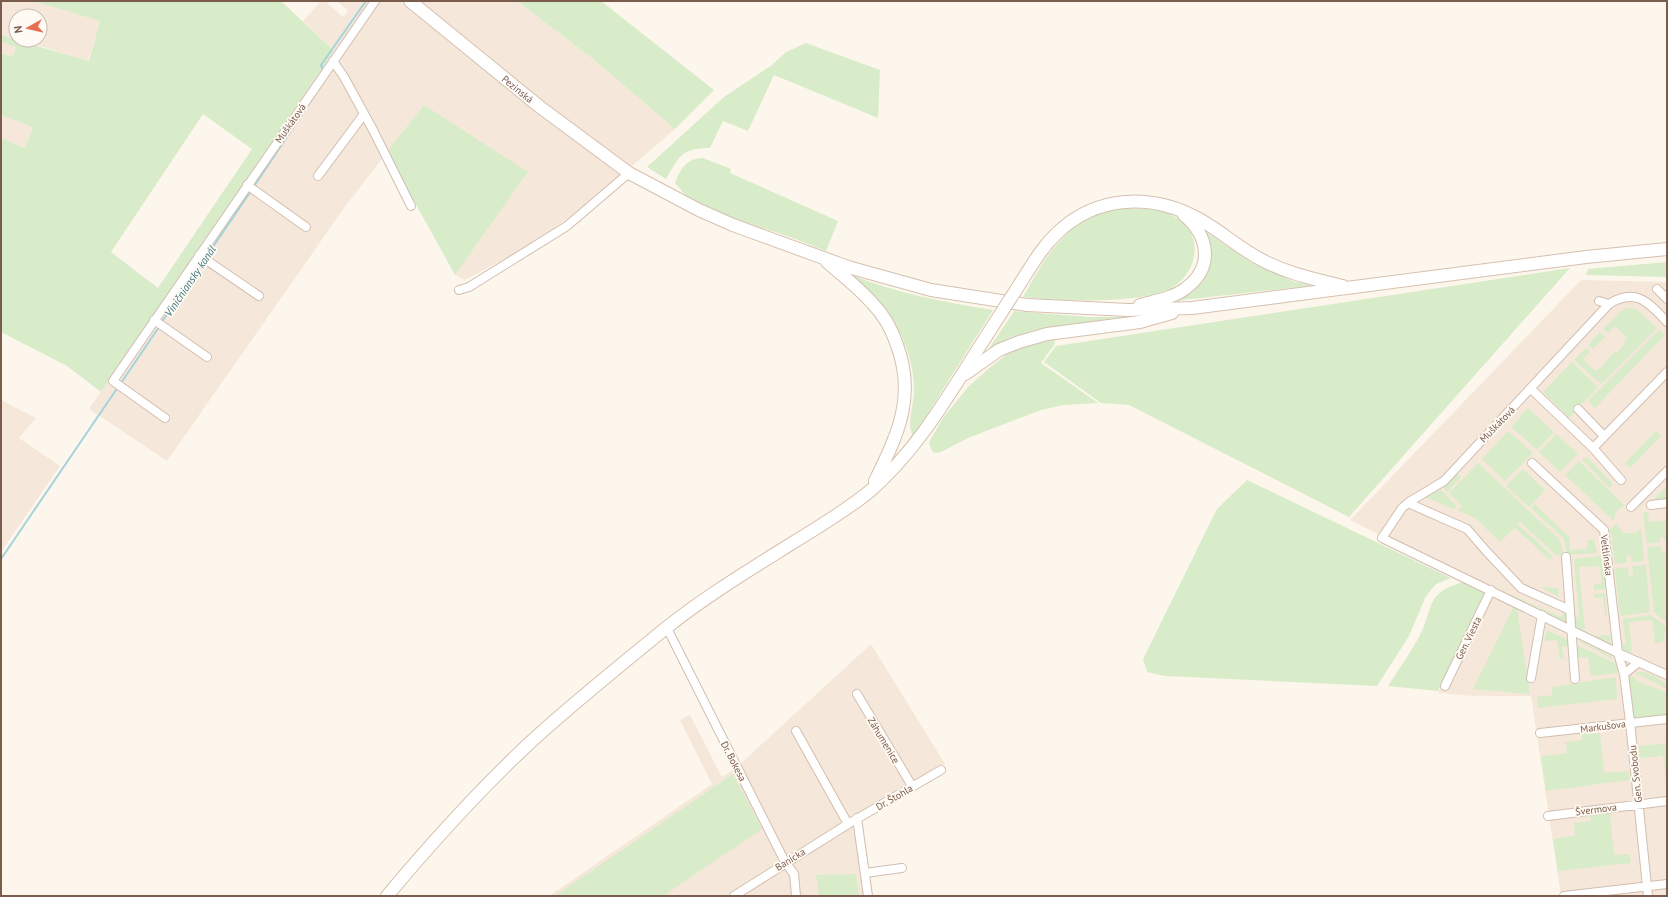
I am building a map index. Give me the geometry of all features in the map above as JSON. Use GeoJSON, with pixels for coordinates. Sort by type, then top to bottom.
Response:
{"type":"FeatureCollection","features":[{"type":"Feature","properties":{"kind":"main road","name":"Pezinská"},"geometry":{"type":"LineString","coordinates":[[410,1],[534,102],[628,172],[699,210],[733,225],[900,283],[961,296],[1027,305],[1128,310],[1192,308]]}},
{"type":"Feature","properties":{"kind":"main road"},"geometry":{"type":"LineString","coordinates":[[387,896],[459,814],[534,740],[582,697],[667,628],[741,576],[850,506],[870,490],[916,442],[959,379],[1021,282],[1056,234],[1069,223],[1090,210],[1112,203],[1132,201],[1154,202],[1199,219],[1246,251],[1289,273],[1350,288]]}},
{"type":"Feature","properties":{"kind":"main road"},"geometry":{"type":"LineString","coordinates":[[1128,310],[1185,289],[1199,273],[1205,256],[1204,240],[1193,224],[1175,209]]}},
{"type":"Feature","properties":{"kind":"main road"},"geometry":{"type":"LineString","coordinates":[[959,379],[998,350],[1047,334],[1140,322],[1192,308],[1586,256],[1667,249]]}},
{"type":"Feature","properties":{"kind":"main road"},"geometry":{"type":"LineString","coordinates":[[820,256],[874,304],[894,337],[903,363],[906,397],[902,421],[889,454],[870,490]]}},
{"type":"Feature","properties":{"kind":"street","name":"Muškátová"},"geometry":{"type":"LineString","coordinates":[[165,418],[113,381],[375,1]]}},
{"type":"Feature","properties":{"kind":"street"},"geometry":{"type":"LineString","coordinates":[[333,61],[344,77],[373,130],[411,206]]}},
{"type":"Feature","properties":{"kind":"street"},"geometry":{"type":"LineString","coordinates":[[318,176],[364,114]]}},
{"type":"Feature","properties":{"kind":"street"},"geometry":{"type":"LineString","coordinates":[[459,290],[469,286],[567,226],[628,172]]}},
{"type":"Feature","properties":{"kind":"street"},"geometry":{"type":"LineString","coordinates":[[247,185],[306,227]]}},
{"type":"Feature","properties":{"kind":"street"},"geometry":{"type":"LineString","coordinates":[[199,255],[258,296]]}},
{"type":"Feature","properties":{"kind":"street"},"geometry":{"type":"LineString","coordinates":[[1657,289],[1667,299]]}},
{"type":"Feature","properties":{"kind":"street","name":"Muškátová"},"geometry":{"type":"LineString","coordinates":[[1491,590],[1382,538],[1408,503],[1444,481],[1609,304],[1617,299],[1629,296],[1638,297],[1646,302],[1667,322]]}},
{"type":"Feature","properties":{"kind":"street"},"geometry":{"type":"LineString","coordinates":[[1599,302],[1609,304]]}},
{"type":"Feature","properties":{"kind":"street"},"geometry":{"type":"LineString","coordinates":[[154,320],[207,357]]}},
{"type":"Feature","properties":{"kind":"street"},"geometry":{"type":"LineString","coordinates":[[1593,448],[1667,372]]}},
{"type":"Feature","properties":{"kind":"street"},"geometry":{"type":"LineString","coordinates":[[1531,389],[1593,448],[1621,480]]}},
{"type":"Feature","properties":{"kind":"street"},"geometry":{"type":"LineString","coordinates":[[1578,409],[1604,436]]}},
{"type":"Feature","properties":{"kind":"street","name":"Veltlínska"},"geometry":{"type":"LineString","coordinates":[[1532,463],[1604,530],[1618,653]]}},
{"type":"Feature","properties":{"kind":"street"},"geometry":{"type":"LineString","coordinates":[[1631,507],[1667,472]]}},
{"type":"Feature","properties":{"kind":"street"},"geometry":{"type":"LineString","coordinates":[[1408,503],[1467,529],[1521,588],[1570,610]]}},
{"type":"Feature","properties":{"kind":"street"},"geometry":{"type":"LineString","coordinates":[[1651,505],[1667,503]]}},
{"type":"Feature","properties":{"kind":"street"},"geometry":{"type":"LineString","coordinates":[[1566,557],[1575,679]]}},
{"type":"Feature","properties":{"kind":"street"},"geometry":{"type":"LineString","coordinates":[[1491,590],[1618,653],[1667,674]]}},
{"type":"Feature","properties":{"kind":"street","name":"Gen. Viesta"},"geometry":{"type":"LineString","coordinates":[[1445,686],[1491,590]]}},
{"type":"Feature","properties":{"kind":"street"},"geometry":{"type":"LineString","coordinates":[[1531,678],[1542,615]]}},
{"type":"Feature","properties":{"kind":"street","name":"Dr. Bokesa"},"geometry":{"type":"LineString","coordinates":[[667,628],[785,862],[794,874],[796,896]]}},
{"type":"Feature","properties":{"kind":"street","name":"Gen. Svobodu"},"geometry":{"type":"LineString","coordinates":[[1618,653],[1624,674],[1630,722],[1648,896]]}},
{"type":"Feature","properties":{"kind":"street"},"geometry":{"type":"LineString","coordinates":[[1624,674],[1639,662]]}},
{"type":"Feature","properties":{"kind":"street","name":"Záhumenice"},"geometry":{"type":"LineString","coordinates":[[857,694],[912,786]]}},
{"type":"Feature","properties":{"kind":"street","name":"Markušova"},"geometry":{"type":"LineString","coordinates":[[1540,733],[1667,719]]}},
{"type":"Feature","properties":{"kind":"street"},"geometry":{"type":"LineString","coordinates":[[796,731],[848,824]]}},
{"type":"Feature","properties":{"kind":"street","name":"Dr. Štohla"},"geometry":{"type":"LineString","coordinates":[[848,824],[941,770]]}},
{"type":"Feature","properties":{"kind":"street","name":"Švermova"},"geometry":{"type":"LineString","coordinates":[[1548,816],[1667,801]]}},
{"type":"Feature","properties":{"kind":"street"},"geometry":{"type":"LineString","coordinates":[[857,818],[868,896]]}},
{"type":"Feature","properties":{"kind":"street","name":"Banícka"},"geometry":{"type":"LineString","coordinates":[[734,896],[785,862],[848,824]]}},
{"type":"Feature","properties":{"kind":"street"},"geometry":{"type":"LineString","coordinates":[[865,873],[902,868]]}},
{"type":"Feature","properties":{"kind":"street"},"geometry":{"type":"LineString","coordinates":[[1564,896],[1667,884]]}},
{"type":"Feature","properties":{"kind":"shaded area"},"geometry":{"type":"Polygon","coordinates":[[[1,1],[33,1],[101,21],[88,61],[47,48],[48,48],[48,8],[8,8],[8,36],[1,34],[1,1]]]}},
{"type":"Feature","properties":{"kind":"shaded area"},"geometry":{"type":"Polygon","coordinates":[[[321,1],[325,1],[343,17],[348,11],[337,1],[517,1],[593,59],[675,129],[583,208],[528,246],[465,280],[455,275],[528,172],[387,152],[344,208],[167,461],[89,409],[334,51],[303,21],[321,1]]]}},
{"type":"Feature","properties":{"kind":"shaded area"},"geometry":{"type":"Polygon","coordinates":[[[1,42],[8,44],[8,48],[16,48],[13,57],[1,53],[1,42]]]}},
{"type":"Feature","properties":{"kind":"shaded area"},"geometry":{"type":"Polygon","coordinates":[[[1,115],[33,126],[25,148],[1,138],[1,115]]]}},
{"type":"Feature","properties":{"kind":"shaded area"},"geometry":{"type":"Polygon","coordinates":[[[1581,280],[1667,282],[1667,896],[1561,896],[1531,696],[1474,696],[1438,693],[1491,590],[1350,520],[1581,280]]]}},
{"type":"Feature","properties":{"kind":"shaded area"},"geometry":{"type":"Polygon","coordinates":[[[1,400],[36,418],[19,438],[60,466],[1,552],[1,400]]]}},
{"type":"Feature","properties":{"kind":"shaded area"},"geometry":{"type":"Polygon","coordinates":[[[871,644],[945,764],[859,817],[872,896],[549,896],[712,784],[680,720],[690,715],[722,777],[739,765],[871,644]]]}},
{"type":"Feature","properties":{"kind":"green space"},"geometry":{"type":"Polygon","coordinates":[[[33,1],[281,1],[334,51],[101,392],[67,366],[1,332],[1,138],[25,148],[33,127],[1,115],[1,53],[13,57],[16,48],[44,48],[89,61],[100,21],[33,1]],[[203,114],[111,252],[158,288],[252,149],[203,114]]]}},
{"type":"Feature","properties":{"kind":"green space"},"geometry":{"type":"Polygon","coordinates":[[[517,1],[601,1],[714,90],[675,129],[593,59],[517,1]]]}},
{"type":"Feature","properties":{"kind":"green space"},"geometry":{"type":"Polygon","coordinates":[[[1,34],[8,37],[8,44],[1,42],[1,34]]]}},
{"type":"Feature","properties":{"kind":"green space"},"geometry":{"type":"Polygon","coordinates":[[[806,43],[880,70],[878,118],[774,75],[748,131],[723,121],[710,148],[700,148],[682,155],[666,179],[647,167],[724,97],[772,65],[786,52],[806,43]]]}},
{"type":"Feature","properties":{"kind":"green space"},"geometry":{"type":"Polygon","coordinates":[[[424,105],[528,172],[455,275],[387,152],[424,105]]]}},
{"type":"Feature","properties":{"kind":"green space"},"geometry":{"type":"Polygon","coordinates":[[[703,158],[731,169],[730,173],[838,221],[826,251],[790,237],[738,220],[688,198],[675,183],[684,166],[692,160],[703,158]]]}},
{"type":"Feature","properties":{"kind":"green space"},"geometry":{"type":"Polygon","coordinates":[[[1124,208],[1148,209],[1172,215],[1183,222],[1190,232],[1194,243],[1194,254],[1191,265],[1185,276],[1176,285],[1165,291],[1150,295],[1114,300],[1056,300],[1023,297],[1045,259],[1063,237],[1086,220],[1099,213],[1124,208]]]}},
{"type":"Feature","properties":{"kind":"green space"},"geometry":{"type":"Polygon","coordinates":[[[1206,232],[1252,263],[1295,282],[1317,285],[1165,302],[1184,295],[1195,288],[1208,268],[1211,250],[1209,238],[1206,232]]]}},
{"type":"Feature","properties":{"kind":"green space"},"geometry":{"type":"Polygon","coordinates":[[[1667,262],[1667,277],[1586,275],[1588,269],[1667,262]]]}},
{"type":"Feature","properties":{"kind":"green space"},"geometry":{"type":"Polygon","coordinates":[[[1570,268],[1349,517],[1129,405],[1101,403],[1044,362],[1056,346],[1570,268]]]}},
{"type":"Feature","properties":{"kind":"green space"},"geometry":{"type":"Polygon","coordinates":[[[849,274],[902,292],[993,310],[913,437],[910,420],[914,397],[913,374],[903,340],[896,325],[886,310],[863,285],[849,274]]]}},
{"type":"Feature","properties":{"kind":"green space"},"geometry":{"type":"Polygon","coordinates":[[[1627,308],[1636,309],[1657,328],[1601,384],[1574,360],[1586,348],[1590,352],[1583,359],[1595,371],[1599,368],[1600,369],[1615,351],[1617,353],[1625,343],[1624,341],[1627,337],[1615,326],[1608,333],[1603,329],[1621,311],[1627,308]]]}},
{"type":"Feature","properties":{"kind":"green space"},"geometry":{"type":"Polygon","coordinates":[[[1014,311],[1089,317],[1142,317],[1040,329],[1011,337],[988,350],[1014,311]]]}},
{"type":"Feature","properties":{"kind":"green space"},"geometry":{"type":"Polygon","coordinates":[[[1659,330],[1665,335],[1595,408],[1588,401],[1659,330]]]}},
{"type":"Feature","properties":{"kind":"green space"},"geometry":{"type":"Polygon","coordinates":[[[1600,332],[1605,337],[1593,349],[1588,345],[1600,332]]]}},
{"type":"Feature","properties":{"kind":"green space"},"geometry":{"type":"Polygon","coordinates":[[[1054,338],[1055,344],[1041,363],[1098,403],[1063,405],[1041,410],[968,438],[941,452],[934,453],[929,442],[943,418],[968,387],[1011,351],[1054,338]]]}},
{"type":"Feature","properties":{"kind":"green space"},"geometry":{"type":"Polygon","coordinates":[[[1572,362],[1598,387],[1569,418],[1543,392],[1572,362]]]}},
{"type":"Feature","properties":{"kind":"green space"},"geometry":{"type":"Polygon","coordinates":[[[1528,408],[1554,432],[1537,450],[1511,427],[1528,408]]]}},
{"type":"Feature","properties":{"kind":"green space"},"geometry":{"type":"Polygon","coordinates":[[[1508,431],[1533,453],[1505,481],[1482,459],[1508,431]]]}},
{"type":"Feature","properties":{"kind":"green space"},"geometry":{"type":"Polygon","coordinates":[[[1656,431],[1661,436],[1630,468],[1625,463],[1656,431]]]}},
{"type":"Feature","properties":{"kind":"green space"},"geometry":{"type":"Polygon","coordinates":[[[1556,434],[1578,454],[1560,472],[1539,452],[1556,434]]]}},
{"type":"Feature","properties":{"kind":"green space"},"geometry":{"type":"Polygon","coordinates":[[[1587,457],[1613,484],[1610,488],[1582,460],[1587,457]]]}},
{"type":"Feature","properties":{"kind":"green space"},"geometry":{"type":"Polygon","coordinates":[[[1579,461],[1625,506],[1616,512],[1614,521],[1565,475],[1579,461]]]}},
{"type":"Feature","properties":{"kind":"green space"},"geometry":{"type":"Polygon","coordinates":[[[1478,463],[1560,540],[1564,556],[1556,555],[1519,521],[1517,523],[1553,557],[1550,560],[1515,528],[1500,542],[1475,518],[1457,510],[1462,506],[1449,493],[1478,463]]]}},
{"type":"Feature","properties":{"kind":"green space"},"geometry":{"type":"Polygon","coordinates":[[[1523,469],[1545,490],[1529,507],[1506,486],[1523,469]]]}},
{"type":"Feature","properties":{"kind":"green space"},"geometry":{"type":"Polygon","coordinates":[[[1456,472],[1461,477],[1447,492],[1443,487],[1456,472]]]}},
{"type":"Feature","properties":{"kind":"green space"},"geometry":{"type":"Polygon","coordinates":[[[1247,480],[1451,578],[1436,584],[1426,596],[1409,636],[1377,686],[1165,676],[1147,672],[1143,659],[1217,509],[1247,480]]]}},
{"type":"Feature","properties":{"kind":"green space"},"geometry":{"type":"Polygon","coordinates":[[[1667,486],[1667,501],[1651,502],[1667,486]]]}},
{"type":"Feature","properties":{"kind":"green space"},"geometry":{"type":"Polygon","coordinates":[[[1441,490],[1457,506],[1454,509],[1425,497],[1441,490]]]}},
{"type":"Feature","properties":{"kind":"green space"},"geometry":{"type":"Polygon","coordinates":[[[1535,504],[1569,537],[1570,550],[1587,549],[1588,540],[1594,540],[1597,553],[1567,555],[1564,539],[1531,508],[1535,504]]]}},
{"type":"Feature","properties":{"kind":"green space"},"geometry":{"type":"Polygon","coordinates":[[[1648,512],[1649,522],[1667,520],[1667,541],[1664,541],[1663,537],[1660,537],[1660,542],[1647,544],[1643,513],[1648,512]]]}},
{"type":"Feature","properties":{"kind":"green space"},"geometry":{"type":"Polygon","coordinates":[[[1616,524],[1624,533],[1636,533],[1641,528],[1644,561],[1632,562],[1630,555],[1626,556],[1627,563],[1615,564],[1610,529],[1616,524]]]}},
{"type":"Feature","properties":{"kind":"green space"},"geometry":{"type":"Polygon","coordinates":[[[1665,545],[1667,545],[1667,623],[1654,612],[1647,547],[1661,546],[1662,553],[1666,553],[1665,545]]]}},
{"type":"Feature","properties":{"kind":"green space"},"geometry":{"type":"Polygon","coordinates":[[[1603,556],[1605,589],[1594,590],[1594,584],[1602,583],[1600,566],[1579,567],[1585,629],[1581,629],[1595,636],[1610,635],[1611,645],[1579,630],[1580,629],[1575,629],[1574,618],[1579,617],[1574,559],[1603,556]]]}},
{"type":"Feature","properties":{"kind":"green space"},"geometry":{"type":"Polygon","coordinates":[[[1646,565],[1650,612],[1620,616],[1615,569],[1628,567],[1629,576],[1633,576],[1632,566],[1646,565]]]}},
{"type":"Feature","properties":{"kind":"green space"},"geometry":{"type":"Polygon","coordinates":[[[1464,582],[1484,593],[1438,691],[1388,686],[1418,639],[1432,603],[1436,597],[1442,591],[1451,586],[1464,582]]]}},
{"type":"Feature","properties":{"kind":"green space"},"geometry":{"type":"Polygon","coordinates":[[[1540,587],[1558,588],[1559,597],[1540,587]]]}},
{"type":"Feature","properties":{"kind":"green space"},"geometry":{"type":"Polygon","coordinates":[[[1605,593],[1607,615],[1605,615],[1603,597],[1595,598],[1594,594],[1605,593]]]}},
{"type":"Feature","properties":{"kind":"green space"},"geometry":{"type":"Polygon","coordinates":[[[1511,595],[1561,617],[1565,609],[1568,610],[1569,626],[1511,595]]]}},
{"type":"Feature","properties":{"kind":"green space"},"geometry":{"type":"Polygon","coordinates":[[[1514,606],[1517,608],[1530,694],[1473,689],[1514,606]]]}},
{"type":"Feature","properties":{"kind":"green space"},"geometry":{"type":"Polygon","coordinates":[[[1651,615],[1667,627],[1664,637],[1665,641],[1655,644],[1652,620],[1629,622],[1632,654],[1623,650],[1622,645],[1626,644],[1623,619],[1651,615]]]}},
{"type":"Feature","properties":{"kind":"green space"},"geometry":{"type":"Polygon","coordinates":[[[1547,630],[1568,640],[1568,646],[1562,647],[1564,659],[1560,659],[1557,640],[1544,641],[1547,630]]]}},
{"type":"Feature","properties":{"kind":"green space"},"geometry":{"type":"Polygon","coordinates":[[[1578,641],[1581,641],[1611,656],[1614,660],[1578,641]]]}},
{"type":"Feature","properties":{"kind":"green space"},"geometry":{"type":"Polygon","coordinates":[[[1575,644],[1616,664],[1618,673],[1591,676],[1588,657],[1575,658],[1575,644]]]}},
{"type":"Feature","properties":{"kind":"green space"},"geometry":{"type":"Polygon","coordinates":[[[1635,673],[1650,674],[1661,680],[1667,685],[1667,689],[1635,673]]]}},
{"type":"Feature","properties":{"kind":"green space"},"geometry":{"type":"Polygon","coordinates":[[[1631,675],[1638,681],[1667,693],[1667,716],[1632,720],[1627,678],[1631,675]]]}},
{"type":"Feature","properties":{"kind":"green space"},"geometry":{"type":"Polygon","coordinates":[[[1616,677],[1617,699],[1538,708],[1537,697],[1552,695],[1552,687],[1616,677]]]}},
{"type":"Feature","properties":{"kind":"green space"},"geometry":{"type":"Polygon","coordinates":[[[1600,733],[1604,773],[1629,771],[1629,780],[1546,791],[1541,756],[1567,753],[1565,742],[1582,740],[1582,734],[1600,733]]]}},
{"type":"Feature","properties":{"kind":"green space"},"geometry":{"type":"Polygon","coordinates":[[[1667,743],[1667,791],[1663,756],[1640,758],[1639,746],[1667,743]]]}},
{"type":"Feature","properties":{"kind":"green space"},"geometry":{"type":"Polygon","coordinates":[[[733,774],[762,829],[663,896],[555,896],[733,774]]]}},
{"type":"Feature","properties":{"kind":"green space"},"geometry":{"type":"Polygon","coordinates":[[[1610,813],[1614,855],[1629,854],[1631,863],[1558,871],[1553,839],[1575,836],[1574,823],[1591,821],[1590,815],[1610,813]]]}},
{"type":"Feature","properties":{"kind":"green space"},"geometry":{"type":"Polygon","coordinates":[[[856,874],[859,896],[819,896],[816,875],[856,874]]]}},
{"type":"Feature","properties":{"kind":"waterway","name":"Viničniansky kanál"},"geometry":{"type":"LineString","coordinates":[[324,72],[321,65],[366,1]]}},
{"type":"Feature","properties":{"kind":"waterway","name":"Viničniansky kanál"},"geometry":{"type":"LineString","coordinates":[[253,188],[326,78]]}},
{"type":"Feature","properties":{"kind":"waterway","name":"Viničniansky kanál"},"geometry":{"type":"LineString","coordinates":[[206,257],[251,191]]}},
{"type":"Feature","properties":{"kind":"waterway","name":"Viničniansky kanál"},"geometry":{"type":"LineString","coordinates":[[161,323],[204,261]]}},
{"type":"Feature","properties":{"kind":"waterway","name":"Viničniansky kanál"},"geometry":{"type":"LineString","coordinates":[[121,383],[159,327]]}},
{"type":"Feature","properties":{"kind":"waterway","name":"Viničniansky kanál"},"geometry":{"type":"LineString","coordinates":[[1,559],[118,387]]}}]}
